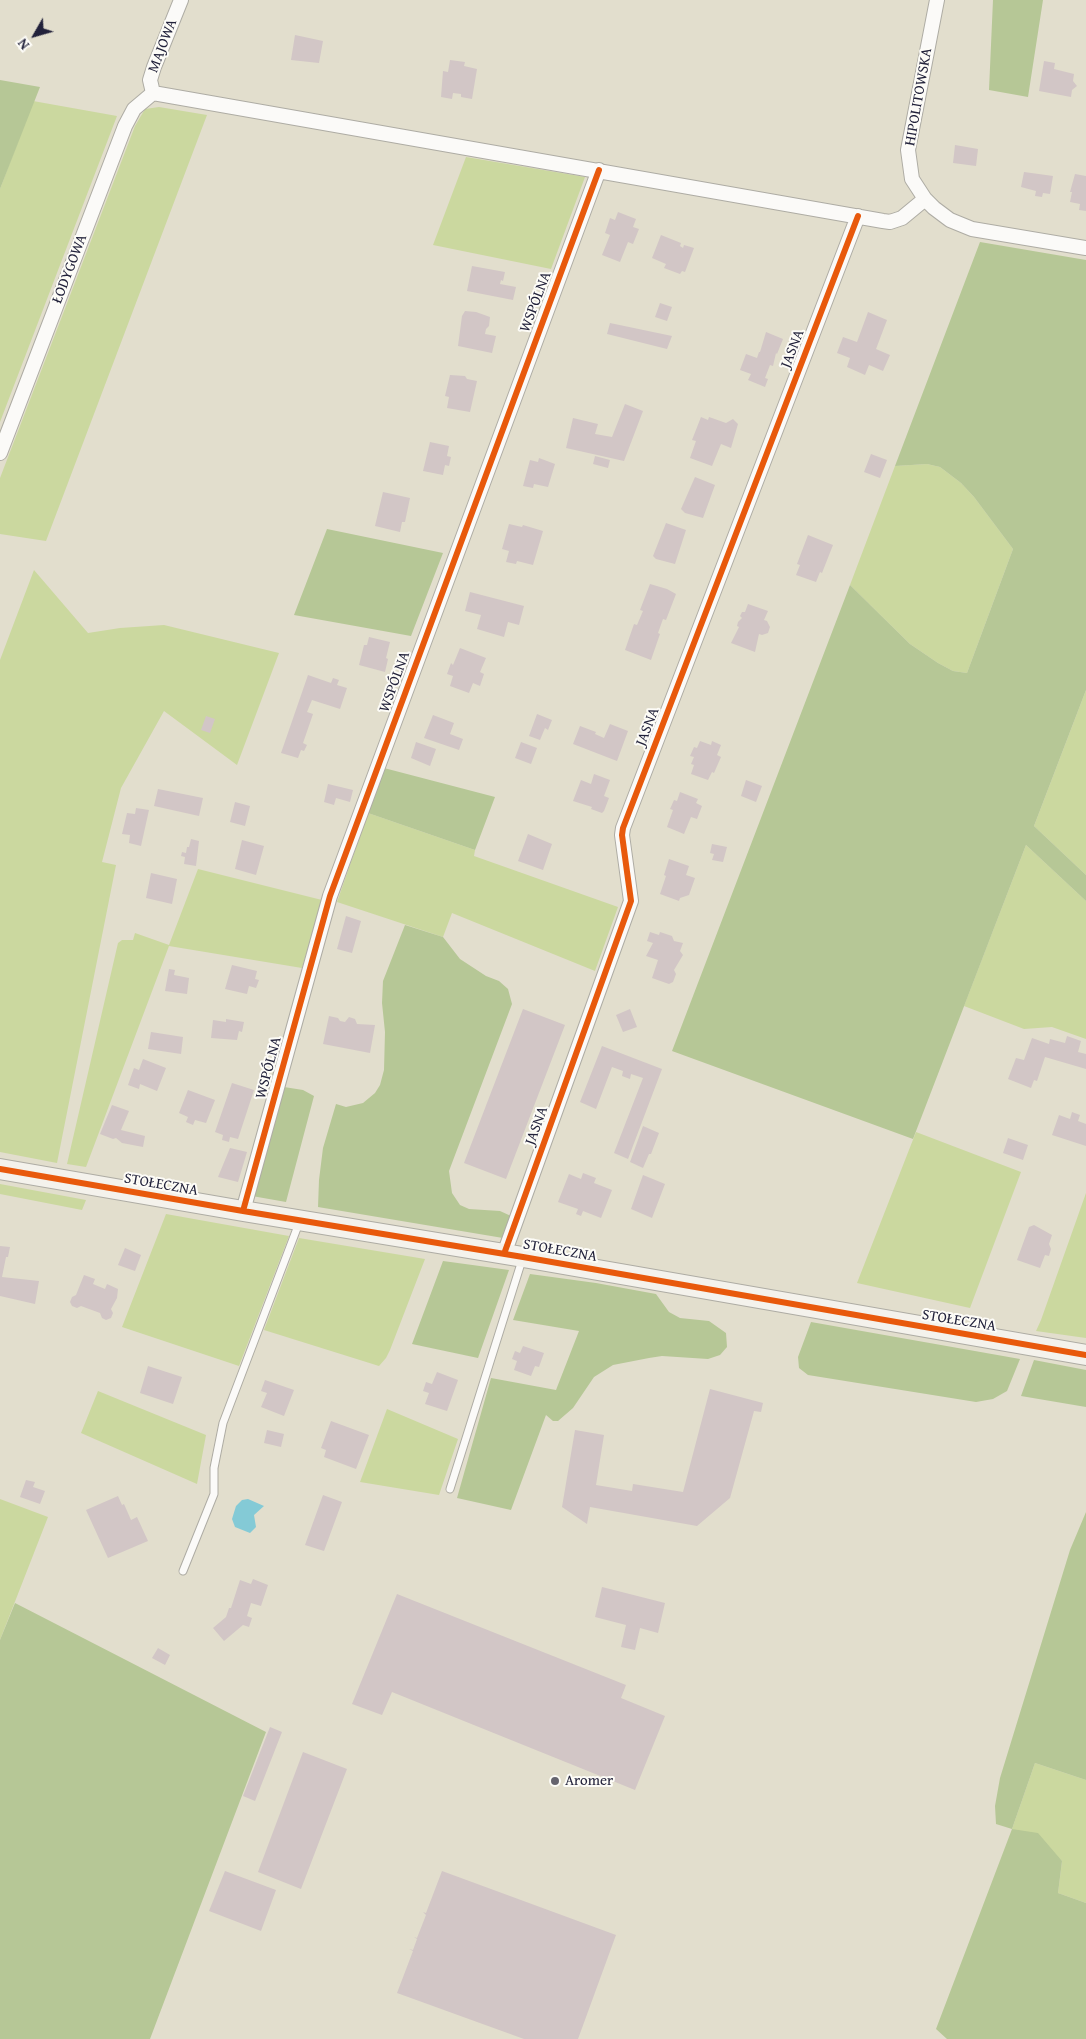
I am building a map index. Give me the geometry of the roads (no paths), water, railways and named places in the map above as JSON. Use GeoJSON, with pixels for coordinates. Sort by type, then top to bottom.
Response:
{"type":"FeatureCollection","features":[{"type":"Feature","properties":{"kind":"street","name":"MAJOWA"},"geometry":{"type":"LineString","coordinates":[[153,93],[150,80],[181,0]]}},
{"type":"Feature","properties":{"kind":"street","name":"HIPOLITOWSKA"},"geometry":{"type":"LineString","coordinates":[[936,0],[908,150],[912,179],[925,199],[950,220],[972,229],[1086,248]]}},
{"type":"Feature","properties":{"kind":"street"},"geometry":{"type":"LineString","coordinates":[[153,93],[890,222],[902,218],[925,199]]}},
{"type":"Feature","properties":{"kind":"street","name":"ŁODYGOWA"},"geometry":{"type":"LineString","coordinates":[[0,453],[125,126],[134,109],[153,93]]}},
{"type":"Feature","properties":{"kind":"street","name":"WSPÓLNA"},"geometry":{"type":"LineString","coordinates":[[243,1212],[330,896],[599,170]]}},
{"type":"Feature","properties":{"kind":"street","name":"JASNA"},"geometry":{"type":"LineString","coordinates":[[513,1256],[631,901],[622,835],[623,828],[858,216]]}},
{"type":"Feature","properties":{"kind":"street","name":"STOŁECZNA"},"geometry":{"type":"LineString","coordinates":[[0,1169],[1086,1355]]}},
{"type":"Feature","properties":{"kind":"lane"},"geometry":{"type":"LineString","coordinates":[[184,1571],[214,1494],[214,1468],[223,1423],[300,1220]]}},
{"type":"Feature","properties":{"kind":"lane"},"geometry":{"type":"LineString","coordinates":[[450,1490],[513,1256]]}},
{"type":"Feature","properties":{"kind":"water"},"geometry":{"type":"Polygon","coordinates":[[[248,1499],[264,1506],[254,1515],[256,1527],[250,1533],[235,1527],[232,1519],[236,1506],[242,1500],[248,1499]]]}},
{"type":"Feature","properties":{"kind":"place","name":"Aromer"},"geometry":{"type":"Point","coordinates":[555,1781]}}]}
